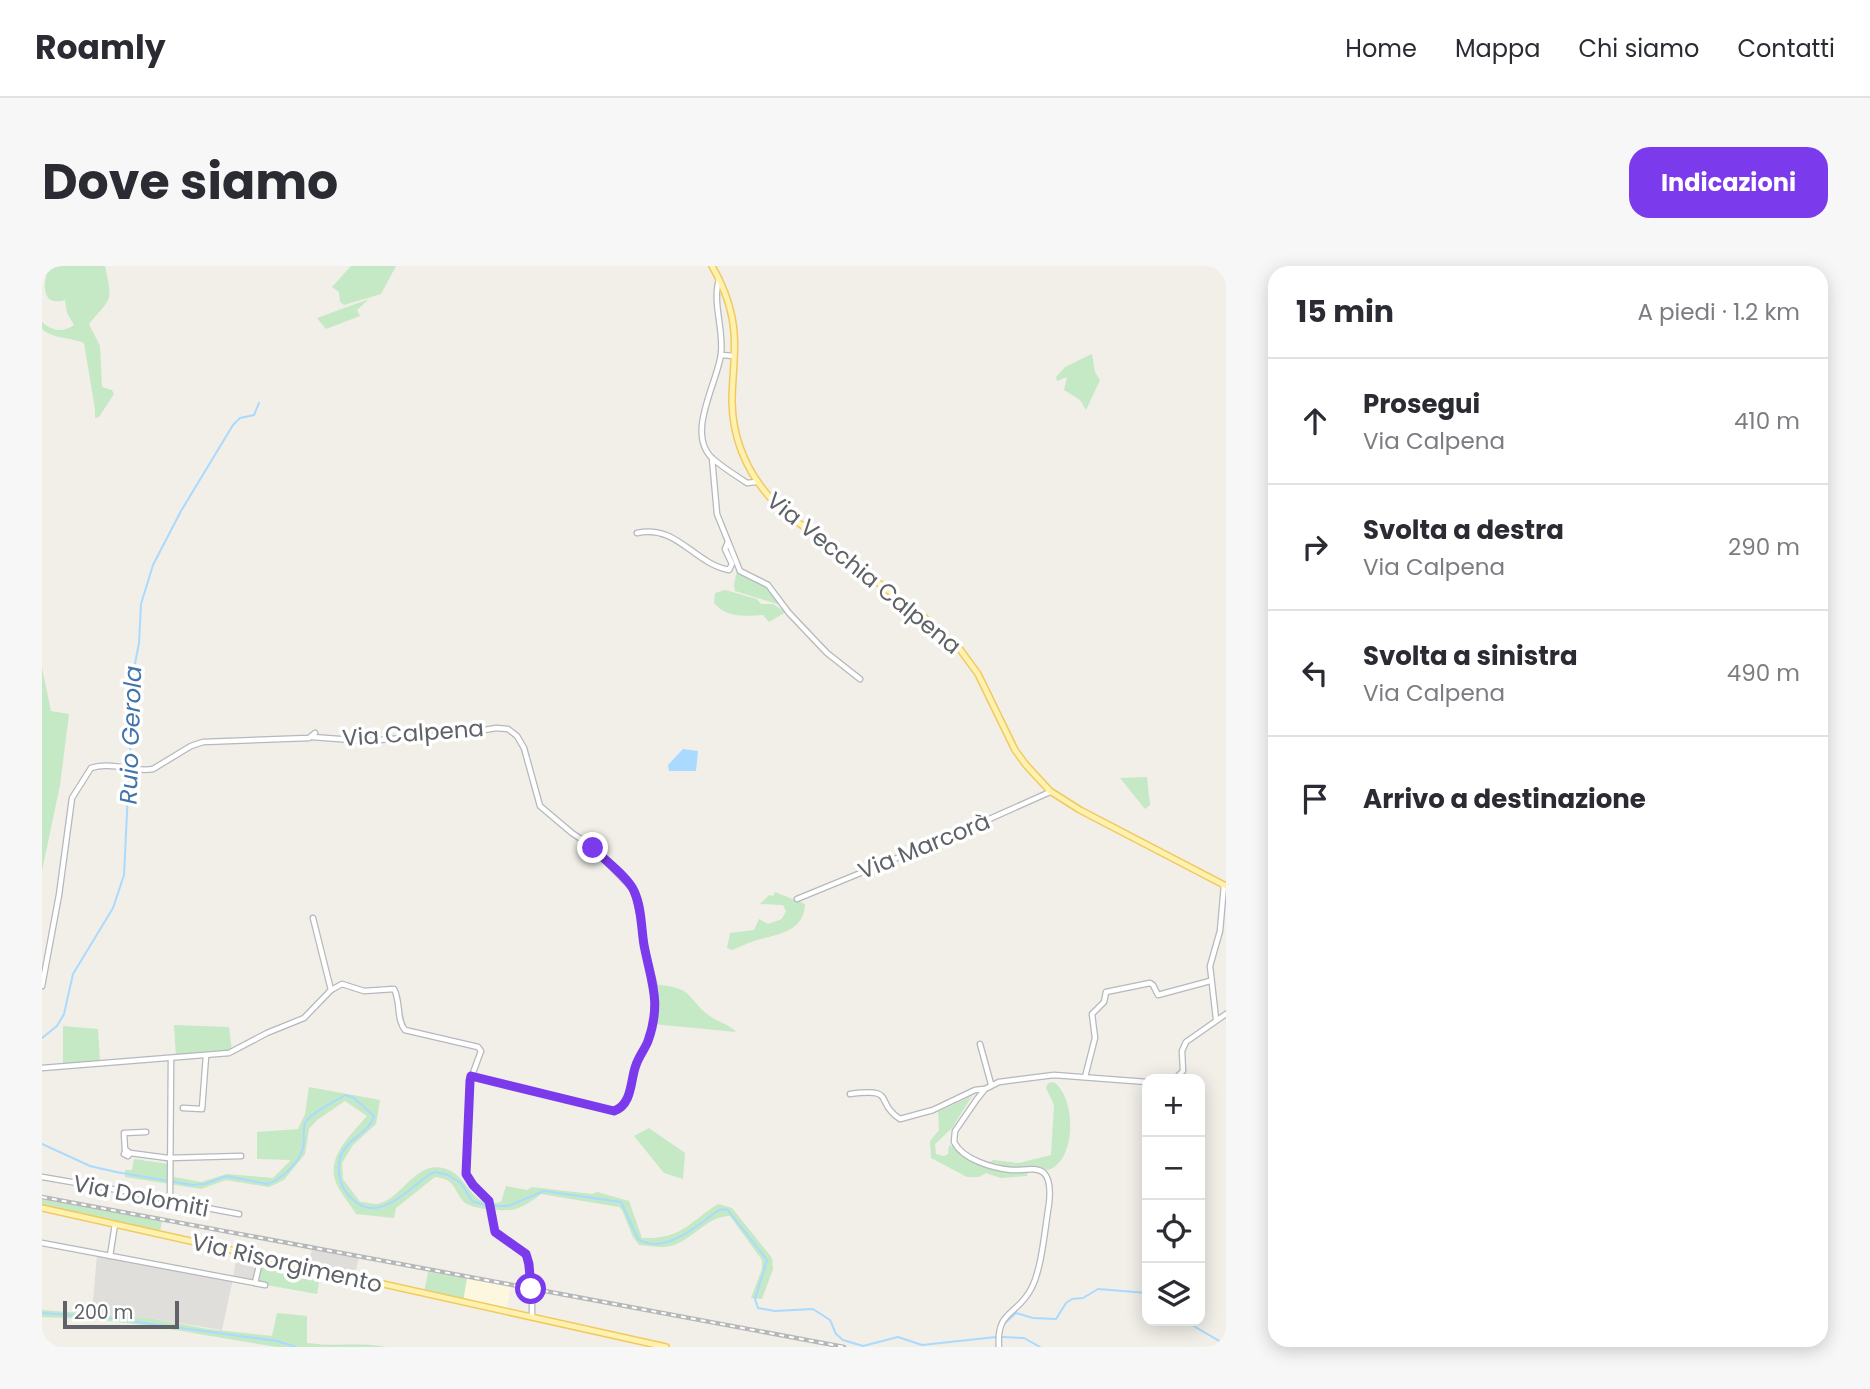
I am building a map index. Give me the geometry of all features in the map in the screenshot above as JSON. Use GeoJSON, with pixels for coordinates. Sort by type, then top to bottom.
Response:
{"type":"FeatureCollection","features":[{"type":"Feature","properties":{"kind":"main road","name":"Via Vecchia Calpena"},"geometry":{"type":"LineString","coordinates":[[712,266],[731,313],[734,356],[732,403],[735,428],[744,457],[756,482],[783,511],[953,641],[978,674],[1015,750],[1051,792],[1225,886]]}},
{"type":"Feature","properties":{"kind":"main road","name":"Via Risorgimento"},"geometry":{"type":"LineString","coordinates":[[42,1208],[666,1347]]}},
{"type":"Feature","properties":{"kind":"street"},"geometry":{"type":"LineString","coordinates":[[719,278],[715,295],[721,355],[701,431],[702,441],[712,458],[747,483],[756,482]]}},
{"type":"Feature","properties":{"kind":"street"},"geometry":{"type":"LineString","coordinates":[[721,355],[734,356]]}},
{"type":"Feature","properties":{"kind":"street"},"geometry":{"type":"LineString","coordinates":[[712,458],[717,514],[741,573],[768,586],[827,653],[860,679]]}},
{"type":"Feature","properties":{"kind":"street"},"geometry":{"type":"LineString","coordinates":[[637,533],[650,532],[674,537],[701,559],[729,570],[732,564],[725,549],[727,542]]}},
{"type":"Feature","properties":{"kind":"street","name":"Via Calpena"},"geometry":{"type":"LineString","coordinates":[[42,986],[73,795],[93,766],[153,769],[191,746],[203,742],[313,735],[366,741],[508,729],[517,736],[524,748],[540,806],[590,845],[634,890],[654,984],[655,1006],[647,1044],[636,1064],[632,1086],[621,1108],[614,1111],[471,1076]]}},
{"type":"Feature","properties":{"kind":"street","name":"Via Marcorà"},"geometry":{"type":"LineString","coordinates":[[797,899],[1051,792]]}},
{"type":"Feature","properties":{"kind":"street"},"geometry":{"type":"LineString","coordinates":[[1216,1019],[1210,966],[1220,931],[1225,886]]}},
{"type":"Feature","properties":{"kind":"street"},"geometry":{"type":"LineString","coordinates":[[313,918],[331,990]]}},
{"type":"Feature","properties":{"kind":"street"},"geometry":{"type":"LineString","coordinates":[[1085,1077],[1095,1038],[1091,1014],[1104,1002],[1106,992],[1150,983],[1158,995],[1210,982]]}},
{"type":"Feature","properties":{"kind":"street"},"geometry":{"type":"LineString","coordinates":[[42,1068],[232,1052],[267,1033],[299,1021],[331,990],[345,983],[364,991],[394,989],[401,1025],[405,1030],[480,1049],[481,1054],[471,1076],[466,1174],[491,1206],[495,1232],[526,1254],[532,1317]]}},
{"type":"Feature","properties":{"kind":"street"},"geometry":{"type":"LineString","coordinates":[[1179,1074],[1183,1070],[1182,1051],[1186,1042],[1226,1014]]}},
{"type":"Feature","properties":{"kind":"street"},"geometry":{"type":"LineString","coordinates":[[980,1044],[990,1084]]}},
{"type":"Feature","properties":{"kind":"street"},"geometry":{"type":"LineString","coordinates":[[183,1108],[202,1110],[206,1056]]}},
{"type":"Feature","properties":{"kind":"street"},"geometry":{"type":"LineString","coordinates":[[170,1199],[171,1058]]}},
{"type":"Feature","properties":{"kind":"street"},"geometry":{"type":"LineString","coordinates":[[999,1347],[1002,1320],[1023,1300],[1035,1279],[1051,1193],[1048,1179],[1041,1171],[1001,1168],[963,1154],[956,1146],[955,1131],[990,1084],[1040,1076],[1142,1082]]}},
{"type":"Feature","properties":{"kind":"street"},"geometry":{"type":"LineString","coordinates":[[850,1094],[873,1091],[880,1094],[900,1119],[933,1110],[975,1090],[985,1089]]}},
{"type":"Feature","properties":{"kind":"street"},"geometry":{"type":"LineString","coordinates":[[146,1132],[124,1133],[127,1152],[171,1158],[241,1156]]}},
{"type":"Feature","properties":{"kind":"street","name":"Via Dolomiti"},"geometry":{"type":"LineString","coordinates":[[42,1177],[239,1214]]}},
{"type":"Feature","properties":{"kind":"street"},"geometry":{"type":"LineString","coordinates":[[110,1256],[115,1224]]}},
{"type":"Feature","properties":{"kind":"street"},"geometry":{"type":"LineString","coordinates":[[42,1243],[265,1285]]}},
{"type":"Feature","properties":{"kind":"street"},"geometry":{"type":"LineString","coordinates":[[255,1283],[261,1257]]}},
{"type":"Feature","properties":{"kind":"shaded area"},"geometry":{"type":"Polygon","coordinates":[[[312,1249],[359,1258],[354,1278],[308,1268],[312,1249]]]}},
{"type":"Feature","properties":{"kind":"shaded area"},"geometry":{"type":"Polygon","coordinates":[[[237,1252],[261,1257],[255,1283],[233,1279],[222,1330],[149,1318],[92,1313],[97,1254],[233,1278],[237,1252]]]}},
{"type":"Feature","properties":{"kind":"shaded area"},"geometry":{"type":"Polygon","coordinates":[[[467,1278],[511,1286],[506,1312],[463,1302],[467,1278]]]}},
{"type":"Feature","properties":{"kind":"green space"},"geometry":{"type":"Polygon","coordinates":[[[49,266],[105,266],[109,299],[89,324],[100,346],[102,387],[112,390],[114,394],[99,417],[95,418],[84,343],[51,335],[42,329],[42,322],[58,330],[74,325],[67,313],[65,300],[52,300],[46,293],[45,280],[49,266]]]}},
{"type":"Feature","properties":{"kind":"green space"},"geometry":{"type":"Polygon","coordinates":[[[351,266],[396,266],[381,294],[344,305],[340,302],[339,292],[332,287],[351,266]]]}},
{"type":"Feature","properties":{"kind":"green space"},"geometry":{"type":"Polygon","coordinates":[[[369,299],[357,310],[360,316],[326,329],[317,318],[369,299]]]}},
{"type":"Feature","properties":{"kind":"green space"},"geometry":{"type":"Polygon","coordinates":[[[1092,354],[1095,372],[1100,380],[1086,410],[1080,400],[1064,390],[1067,377],[1057,381],[1056,377],[1065,367],[1092,354]]]}},
{"type":"Feature","properties":{"kind":"green space"},"geometry":{"type":"Polygon","coordinates":[[[729,548],[740,569],[767,585],[784,606],[735,591],[737,570],[729,548]]]}},
{"type":"Feature","properties":{"kind":"green space"},"geometry":{"type":"Polygon","coordinates":[[[725,590],[757,599],[761,604],[773,604],[786,612],[769,622],[763,615],[730,614],[714,603],[715,593],[725,590]]]}},
{"type":"Feature","properties":{"kind":"green space"},"geometry":{"type":"Polygon","coordinates":[[[42,668],[51,711],[69,714],[60,785],[42,871],[42,668]]]}},
{"type":"Feature","properties":{"kind":"green space"},"geometry":{"type":"Polygon","coordinates":[[[1147,777],[1150,805],[1145,809],[1120,778],[1147,777]]]}},
{"type":"Feature","properties":{"kind":"green space"},"geometry":{"type":"Polygon","coordinates":[[[775,892],[805,904],[800,921],[780,934],[732,950],[727,948],[730,933],[754,930],[759,919],[768,924],[782,919],[786,911],[783,905],[760,904],[775,892]]]}},
{"type":"Feature","properties":{"kind":"green space"},"geometry":{"type":"Polygon","coordinates":[[[654,984],[684,991],[702,1010],[736,1032],[653,1024],[654,984]]]}},
{"type":"Feature","properties":{"kind":"green space"},"geometry":{"type":"Polygon","coordinates":[[[174,1025],[229,1027],[232,1052],[176,1057],[174,1025]]]}},
{"type":"Feature","properties":{"kind":"green space"},"geometry":{"type":"Polygon","coordinates":[[[63,1026],[98,1029],[100,1063],[63,1066],[63,1026]]]}},
{"type":"Feature","properties":{"kind":"green space"},"geometry":{"type":"Polygon","coordinates":[[[1054,1082],[1067,1102],[1070,1115],[1068,1143],[1057,1165],[1048,1170],[1010,1167],[991,1162],[1019,1163],[1051,1155],[1054,1105],[1046,1088],[1048,1083],[1054,1082]]]}},
{"type":"Feature","properties":{"kind":"green space"},"geometry":{"type":"Polygon","coordinates":[[[309,1087],[380,1100],[376,1124],[353,1145],[342,1163],[343,1179],[360,1202],[377,1204],[386,1201],[416,1175],[433,1167],[452,1172],[475,1196],[490,1203],[501,1202],[506,1186],[527,1190],[532,1187],[592,1194],[597,1192],[629,1201],[642,1238],[675,1233],[718,1204],[732,1208],[772,1258],[773,1269],[762,1299],[751,1298],[762,1269],[762,1260],[730,1216],[708,1223],[674,1245],[639,1245],[619,1207],[541,1194],[515,1209],[486,1209],[466,1204],[450,1182],[435,1177],[396,1208],[394,1218],[356,1214],[337,1185],[334,1165],[347,1139],[367,1116],[345,1101],[317,1120],[309,1129],[305,1154],[284,1180],[269,1187],[226,1180],[201,1189],[125,1177],[125,1170],[132,1170],[134,1159],[169,1164],[169,1176],[201,1182],[227,1174],[273,1178],[291,1160],[257,1159],[257,1132],[298,1129],[305,1114],[309,1087]]]}},
{"type":"Feature","properties":{"kind":"green space"},"geometry":{"type":"Polygon","coordinates":[[[972,1096],[952,1128],[935,1144],[936,1154],[948,1154],[949,1145],[986,1166],[1010,1172],[1028,1171],[1027,1176],[1001,1178],[986,1173],[979,1177],[967,1177],[931,1158],[930,1141],[939,1130],[938,1112],[972,1096]]]}},
{"type":"Feature","properties":{"kind":"green space"},"geometry":{"type":"Polygon","coordinates":[[[649,1128],[685,1153],[683,1179],[664,1173],[634,1136],[649,1128]]]}},
{"type":"Feature","properties":{"kind":"green space"},"geometry":{"type":"Polygon","coordinates":[[[42,1198],[162,1221],[160,1232],[42,1205],[42,1198]]]}},
{"type":"Feature","properties":{"kind":"green space"},"geometry":{"type":"Polygon","coordinates":[[[261,1257],[321,1271],[317,1294],[255,1283],[261,1257]]]}},
{"type":"Feature","properties":{"kind":"green space"},"geometry":{"type":"Polygon","coordinates":[[[428,1272],[467,1278],[463,1302],[424,1293],[428,1272]]]}},
{"type":"Feature","properties":{"kind":"green space"},"geometry":{"type":"Polygon","coordinates":[[[42,1310],[149,1318],[208,1329],[272,1336],[277,1313],[307,1316],[307,1343],[387,1347],[277,1347],[151,1326],[92,1319],[42,1317],[42,1310]]]}},
{"type":"Feature","properties":{"kind":"water"},"geometry":{"type":"Polygon","coordinates":[[[683,749],[698,751],[696,771],[669,771],[668,765],[683,749]]]}},
{"type":"Feature","properties":{"kind":"waterway","name":"Ruio Gerola"},"geometry":{"type":"LineString","coordinates":[[129,765],[132,724],[128,700],[139,643],[141,604],[153,565],[181,511],[233,425],[240,418],[254,415],[259,403]]}},
{"type":"Feature","properties":{"kind":"waterway","name":"Ruio Gerola"},"geometry":{"type":"LineString","coordinates":[[42,1038],[57,1026],[64,1014],[73,974],[113,908],[124,875],[129,771]]}},
{"type":"Feature","properties":{"kind":"waterway"},"geometry":{"type":"LineString","coordinates":[[42,1144],[90,1166],[116,1172],[192,1185],[205,1184],[226,1176],[267,1184],[283,1175],[300,1156],[307,1119],[345,1095],[354,1098],[374,1116],[372,1122],[345,1148],[339,1167],[340,1181],[344,1189],[354,1201],[365,1207],[376,1208],[387,1204],[436,1172],[461,1183],[472,1201],[488,1206],[508,1206],[544,1191],[621,1202],[638,1239],[648,1243],[670,1241],[719,1210],[727,1209],[767,1260],[755,1299],[758,1308],[775,1311],[813,1309],[830,1320],[836,1334],[843,1340],[863,1346],[898,1337],[922,1345],[996,1337]]}},
{"type":"Feature","properties":{"kind":"waterway"},"geometry":{"type":"LineString","coordinates":[[1005,1323],[1016,1313],[1033,1318],[1056,1319],[1066,1303],[1072,1299],[1083,1298],[1098,1289],[1142,1293]]}},
{"type":"Feature","properties":{"kind":"waterway"},"geometry":{"type":"LineString","coordinates":[[42,1313],[108,1318],[277,1341],[296,1347]]}},
{"type":"Feature","properties":{"kind":"waterway"},"geometry":{"type":"LineString","coordinates":[[1194,1326],[1226,1345]]}},
{"type":"Feature","properties":{"kind":"waterway"},"geometry":{"type":"LineString","coordinates":[[1002,1337],[1024,1338],[1040,1347]]}},
{"type":"Feature","properties":{"kind":"railway"},"geometry":{"type":"LineString","coordinates":[[42,1197],[844,1347]]}},
{"type":"Feature","properties":{"kind":"route"},"geometry":{"type":"LineString","coordinates":[[531,1289],[526,1254],[495,1232],[491,1205],[466,1174],[470,1081],[471,1076],[614,1111],[621,1108],[625,1102],[632,1086],[636,1064],[651,1033],[655,1006],[654,984],[634,890],[593,848]]}}]}
